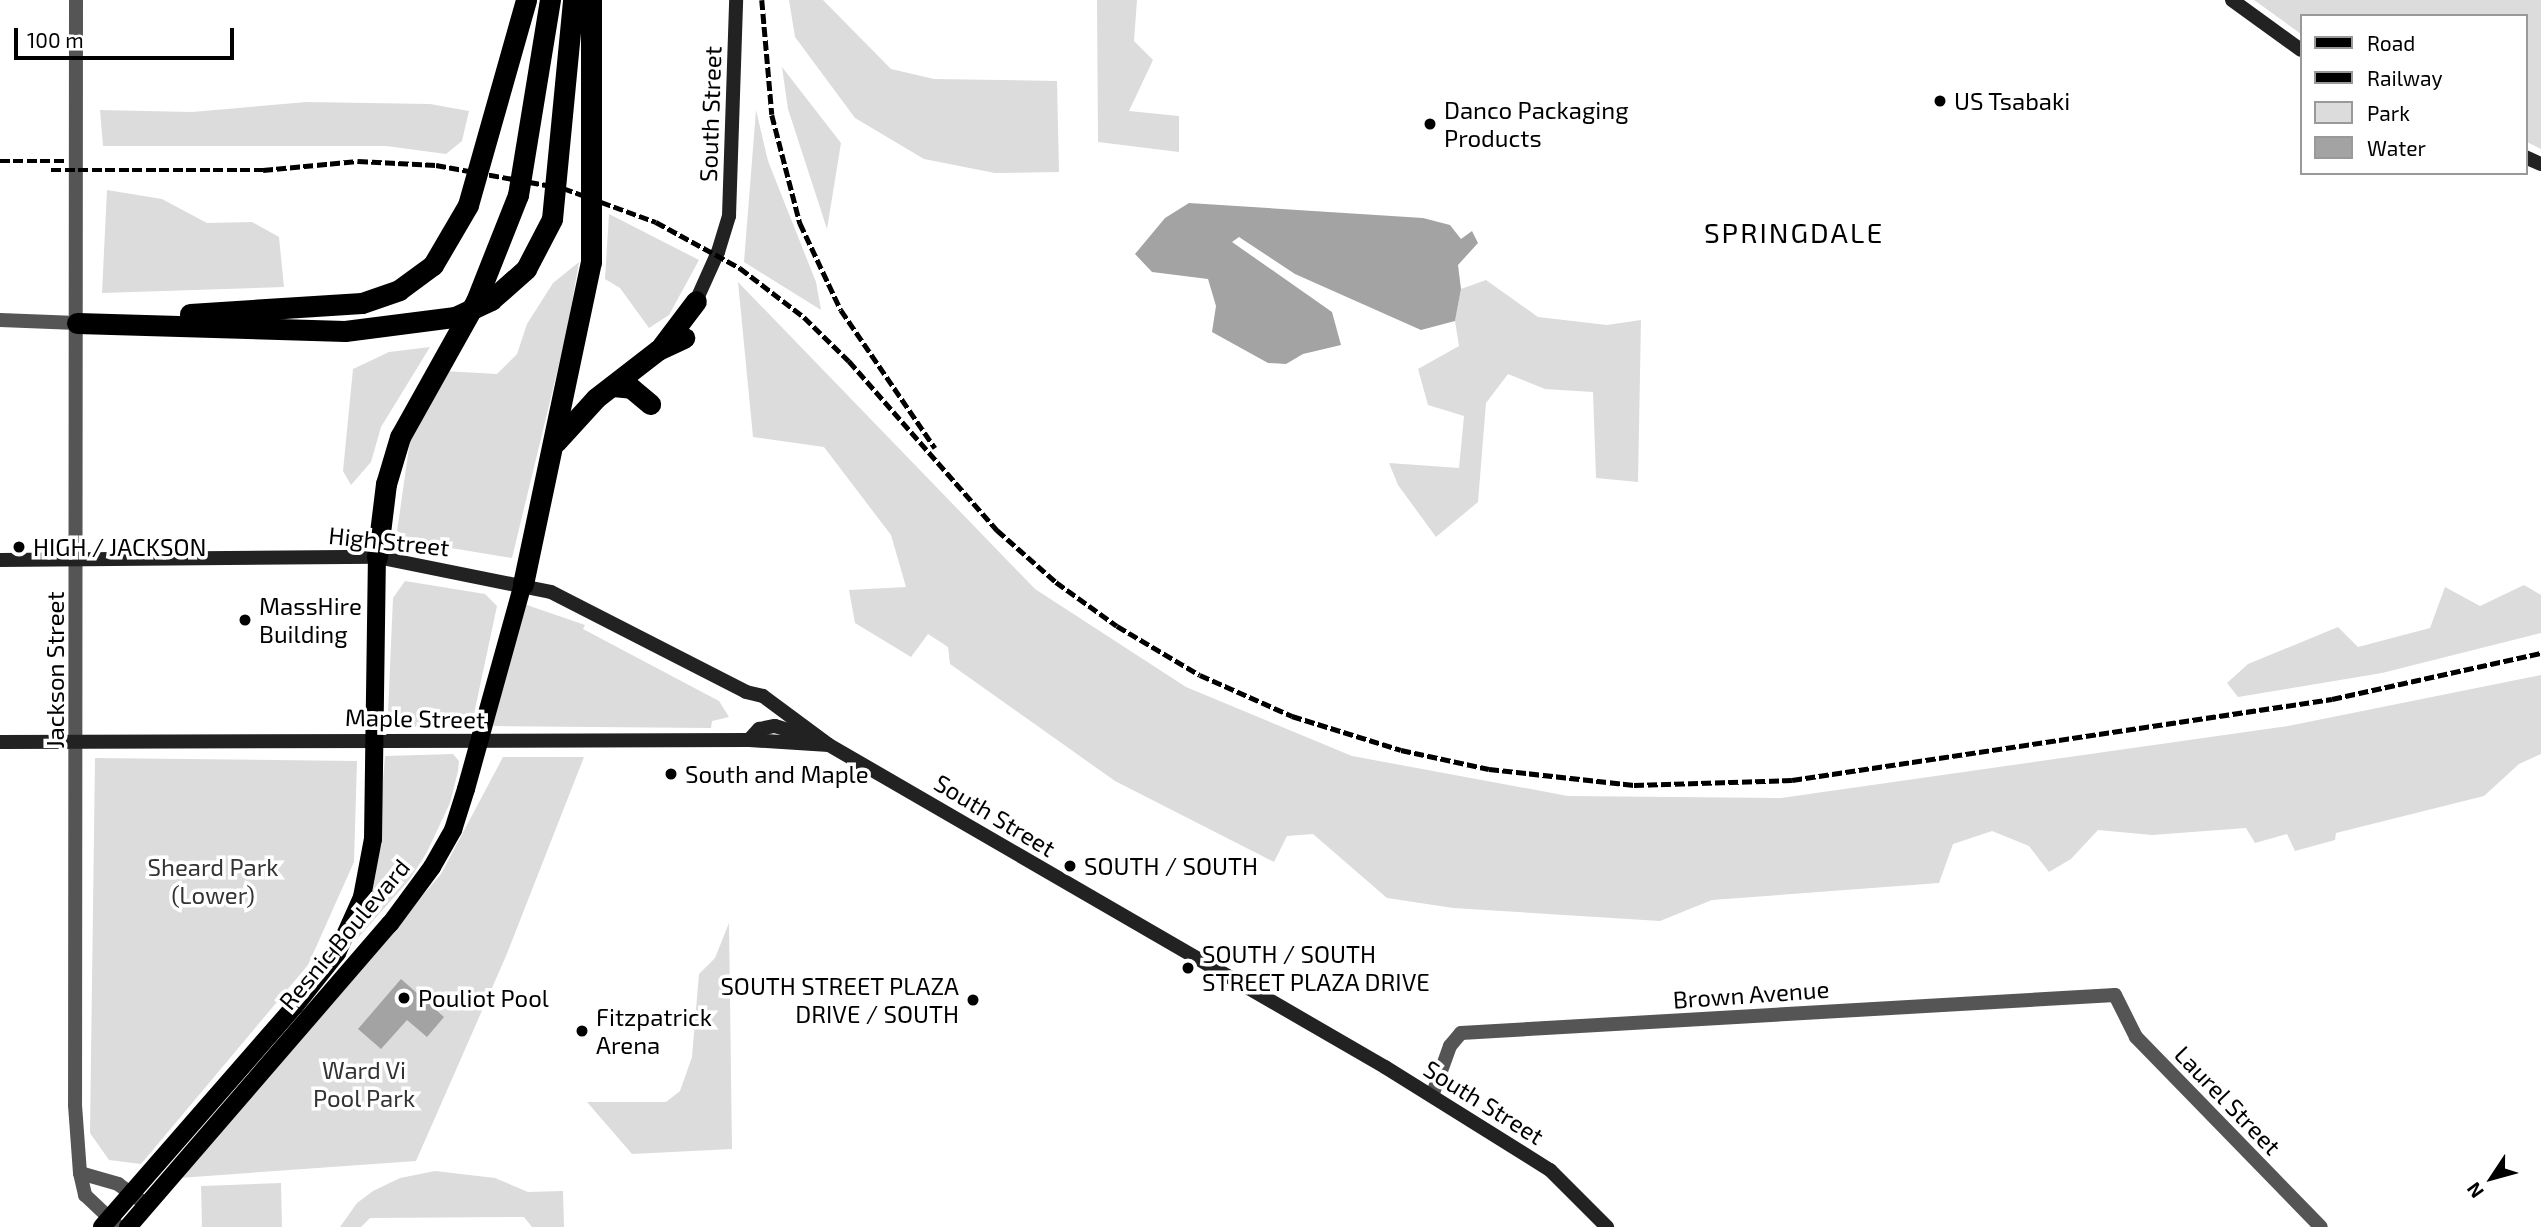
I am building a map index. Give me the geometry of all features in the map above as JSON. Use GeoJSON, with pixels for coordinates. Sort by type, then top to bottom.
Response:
{"type":"FeatureCollection","features":[{"type":"Feature","properties":{"kind":"highway"},"geometry":{"type":"LineString","coordinates":[[77,323],[362,303],[411,283],[448,245],[486,154],[526,0]]}},
{"type":"Feature","properties":{"kind":"highway"},"geometry":{"type":"LineString","coordinates":[[377,557],[386,484],[396,448],[416,401],[453,338],[498,251],[518,195],[550,0]]}},
{"type":"Feature","properties":{"kind":"highway"},"geometry":{"type":"LineString","coordinates":[[77,323],[319,331],[434,322],[491,300],[533,258],[554,208],[573,0]]}},
{"type":"Feature","properties":{"kind":"highway"},"geometry":{"type":"LineString","coordinates":[[523,584],[591,262],[591,0]]}},
{"type":"Feature","properties":{"kind":"highway"},"geometry":{"type":"LineString","coordinates":[[659,350],[696,301]]}},
{"type":"Feature","properties":{"kind":"highway"},"geometry":{"type":"LineString","coordinates":[[553,446],[577,415],[659,350],[684,338]]}},
{"type":"Feature","properties":{"kind":"highway"},"geometry":{"type":"LineString","coordinates":[[613,386],[631,388],[650,404]]}},
{"type":"Feature","properties":{"kind":"main road","name":"South Street"},"geometry":{"type":"LineString","coordinates":[[696,301],[727,229],[736,0]]}},
{"type":"Feature","properties":{"kind":"main road"},"geometry":{"type":"LineString","coordinates":[[2232,0],[2300,49]]}},
{"type":"Feature","properties":{"kind":"main road","name":"High Street"},"geometry":{"type":"LineString","coordinates":[[0,560],[377,557],[523,584],[551,592],[746,692]]}},
{"type":"Feature","properties":{"kind":"main road","name":"Resnic Boulevard"},"geometry":{"type":"LineString","coordinates":[[110,1224],[133,1192],[337,953],[362,897],[373,839],[377,557]]}},
{"type":"Feature","properties":{"kind":"main road","name":"Resnic Boulevard"},"geometry":{"type":"LineString","coordinates":[[128,1227],[390,924],[432,867],[453,830],[523,584]]}},
{"type":"Feature","properties":{"kind":"main road","name":"South Street"},"geometry":{"type":"LineString","coordinates":[[746,692],[763,696],[800,720],[829,745],[1433,1096],[1550,1170],[1607,1227]]}},
{"type":"Feature","properties":{"kind":"main road","name":"Maple Street"},"geometry":{"type":"LineString","coordinates":[[0,742],[749,740],[759,729],[775,726],[800,731],[829,745]]}},
{"type":"Feature","properties":{"kind":"street","name":"Jackson Street"},"geometry":{"type":"LineString","coordinates":[[76,0],[78,742],[75,969],[79,1173],[86,1195],[110,1224]]}},
{"type":"Feature","properties":{"kind":"street"},"geometry":{"type":"LineString","coordinates":[[0,320],[77,323]]}},
{"type":"Feature","properties":{"kind":"street","name":"Brown Avenue"},"geometry":{"type":"LineString","coordinates":[[1433,1096],[1446,1055],[1461,1033],[2115,995]]}},
{"type":"Feature","properties":{"kind":"street","name":"Laurel Street"},"geometry":{"type":"LineString","coordinates":[[2115,995],[2136,1037],[2320,1227]]}},
{"type":"Feature","properties":{"kind":"street"},"geometry":{"type":"LineString","coordinates":[[79,1173],[133,1192],[147,1205]]}},
{"type":"Feature","properties":{"kind":"green space"},"geometry":{"type":"Polygon","coordinates":[[[789,0],[823,0],[891,69],[934,79],[1057,81],[1059,172],[995,173],[924,159],[855,118],[795,37],[789,0]]]}},
{"type":"Feature","properties":{"kind":"green space"},"geometry":{"type":"Polygon","coordinates":[[[1097,0],[1137,0],[1134,41],[1153,60],[1129,111],[1179,116],[1179,152],[1098,142],[1097,0]]]}},
{"type":"Feature","properties":{"kind":"green space"},"geometry":{"type":"Polygon","coordinates":[[[2254,0],[2541,0],[2541,149],[2527,142],[2527,14],[2300,14],[2300,33],[2254,0]]]}},
{"type":"Feature","properties":{"kind":"green space"},"geometry":{"type":"Polygon","coordinates":[[[782,67],[841,143],[827,229],[788,109],[782,67]]]}},
{"type":"Feature","properties":{"kind":"green space"},"geometry":{"type":"Polygon","coordinates":[[[307,102],[430,104],[469,111],[462,141],[446,154],[386,146],[103,146],[100,110],[192,112],[307,102]]]}},
{"type":"Feature","properties":{"kind":"green space"},"geometry":{"type":"Polygon","coordinates":[[[756,110],[768,161],[816,282],[821,310],[744,262],[756,110]]]}},
{"type":"Feature","properties":{"kind":"green space"},"geometry":{"type":"Polygon","coordinates":[[[107,190],[162,199],[207,223],[252,222],[279,237],[284,287],[102,293],[107,190]]]}},
{"type":"Feature","properties":{"kind":"green space"},"geometry":{"type":"Polygon","coordinates":[[[609,214],[699,260],[669,315],[649,328],[620,288],[605,279],[609,214]]]}},
{"type":"Feature","properties":{"kind":"green space"},"geometry":{"type":"Polygon","coordinates":[[[579,262],[567,331],[512,558],[396,539],[411,433],[444,371],[497,374],[517,354],[527,324],[553,283],[579,262]]]}},
{"type":"Feature","properties":{"kind":"green space"},"geometry":{"type":"Polygon","coordinates":[[[1486,280],[1538,317],[1607,325],[1641,320],[1638,482],[1596,478],[1593,392],[1545,389],[1508,374],[1486,403],[1478,502],[1436,537],[1398,485],[1389,463],[1459,468],[1464,416],[1428,405],[1418,369],[1459,346],[1455,321],[1461,289],[1486,280]]]}},
{"type":"Feature","properties":{"kind":"green space"},"geometry":{"type":"Polygon","coordinates":[[[738,282],[1035,589],[1186,687],[1352,756],[1568,796],[1781,798],[2288,726],[2541,675],[2541,754],[2519,764],[2484,796],[2336,833],[2335,840],[2295,851],[2287,834],[2255,843],[2246,828],[2152,835],[2098,830],[2071,859],[2049,872],[2029,846],[1992,831],[1953,844],[1939,883],[1712,900],[1660,921],[1453,908],[1387,898],[1313,834],[1287,836],[1274,862],[1115,781],[950,664],[948,647],[928,634],[911,657],[855,623],[849,590],[906,587],[891,535],[824,447],[753,437],[738,282]]]}},
{"type":"Feature","properties":{"kind":"green space"},"geometry":{"type":"Polygon","coordinates":[[[430,347],[381,427],[371,462],[351,485],[343,471],[353,369],[389,352],[430,347]]]}},
{"type":"Feature","properties":{"kind":"green space"},"geometry":{"type":"Polygon","coordinates":[[[405,581],[485,594],[497,606],[474,714],[464,726],[400,727],[388,714],[393,598],[405,581]]]}},
{"type":"Feature","properties":{"kind":"green space"},"geometry":{"type":"Polygon","coordinates":[[[2524,585],[2541,595],[2541,633],[2382,673],[2238,697],[2227,683],[2248,664],[2338,627],[2358,647],[2430,628],[2445,587],[2480,606],[2524,585]]]}},
{"type":"Feature","properties":{"kind":"green space"},"geometry":{"type":"Polygon","coordinates":[[[524,604],[585,625],[583,629],[719,701],[729,717],[712,721],[711,728],[493,726],[524,604]]]}},
{"type":"Feature","properties":{"kind":"green space"},"geometry":{"type":"Polygon","coordinates":[[[453,754],[459,761],[458,771],[450,803],[427,852],[410,879],[357,939],[354,936],[376,870],[385,756],[453,754]]]}},
{"type":"Feature","properties":{"kind":"green space","name":"Ward Vi Pool Park"},"geometry":{"type":"Polygon","coordinates":[[[503,757],[584,757],[506,956],[416,1161],[179,1178],[441,874],[503,757]]]}},
{"type":"Feature","properties":{"kind":"green space","name":"Sheard Park (Lower)"},"geometry":{"type":"Polygon","coordinates":[[[95,758],[357,761],[354,862],[308,965],[141,1164],[109,1160],[90,1133],[95,758]]]}},
{"type":"Feature","properties":{"kind":"green space"},"geometry":{"type":"Polygon","coordinates":[[[729,923],[732,1149],[632,1154],[587,1102],[666,1102],[680,1091],[692,1057],[699,974],[715,958],[729,923]]]}},
{"type":"Feature","properties":{"kind":"green space"},"geometry":{"type":"Polygon","coordinates":[[[435,1171],[495,1178],[528,1192],[563,1191],[564,1227],[532,1227],[524,1217],[370,1218],[361,1227],[340,1227],[357,1203],[373,1191],[400,1178],[435,1171]]]}},
{"type":"Feature","properties":{"kind":"green space"},"geometry":{"type":"Polygon","coordinates":[[[281,1183],[282,1227],[202,1227],[201,1186],[281,1183]]]}},
{"type":"Feature","properties":{"kind":"water"},"geometry":{"type":"Polygon","coordinates":[[[1189,203],[1423,218],[1450,225],[1461,239],[1472,231],[1478,243],[1458,265],[1461,289],[1455,321],[1421,330],[1295,274],[1239,237],[1232,242],[1332,312],[1341,345],[1303,354],[1286,364],[1268,363],[1212,332],[1216,306],[1208,279],[1152,272],[1135,254],[1165,218],[1189,203]]]}},
{"type":"Feature","properties":{"kind":"water","name":"Pouliot Pool"},"geometry":{"type":"Polygon","coordinates":[[[401,979],[444,1017],[427,1037],[407,1020],[381,1049],[358,1029],[401,979]]]}},
{"type":"Feature","properties":{"kind":"railway"},"geometry":{"type":"LineString","coordinates":[[762,0],[772,115],[800,223],[841,310],[935,448]]}},
{"type":"Feature","properties":{"kind":"railway"},"geometry":{"type":"LineString","coordinates":[[0,161],[66,161]]}},
{"type":"Feature","properties":{"kind":"railway"},"geometry":{"type":"LineString","coordinates":[[51,170],[263,170],[358,161],[436,165],[563,188],[656,222],[740,268],[804,317],[849,361],[997,530],[1056,582],[1117,626],[1200,675],[1292,716],[1401,750],[1489,769],[1634,785],[1792,780],[2332,699],[2541,653]]}},
{"type":"Feature","properties":{"kind":"place","name":"US Tsabaki"},"geometry":{"type":"Point","coordinates":[1940,101]}},
{"type":"Feature","properties":{"kind":"place","name":"Danco Packaging Products"},"geometry":{"type":"Point","coordinates":[1430,124]}},
{"type":"Feature","properties":{"kind":"place","name":"HIGH / JACKSON"},"geometry":{"type":"Point","coordinates":[19,547]}},
{"type":"Feature","properties":{"kind":"place","name":"MassHire Building"},"geometry":{"type":"Point","coordinates":[245,620]}},
{"type":"Feature","properties":{"kind":"place","name":"South and Maple"},"geometry":{"type":"Point","coordinates":[671,774]}},
{"type":"Feature","properties":{"kind":"place","name":"SOUTH / SOUTH"},"geometry":{"type":"Point","coordinates":[1070,866]}},
{"type":"Feature","properties":{"kind":"place","name":"SOUTH / SOUTH STREET PLAZA DRIVE"},"geometry":{"type":"Point","coordinates":[1188,968]}},
{"type":"Feature","properties":{"kind":"place","name":"Pouliot Pool"},"geometry":{"type":"Point","coordinates":[404,998]}},
{"type":"Feature","properties":{"kind":"place","name":"SOUTH STREET PLAZA DRIVE / SOUTH"},"geometry":{"type":"Point","coordinates":[973,1000]}},
{"type":"Feature","properties":{"kind":"place","name":"Fitzpatrick Arena"},"geometry":{"type":"Point","coordinates":[582,1031]}},
{"type":"Feature","properties":{"kind":"district","name":"SPRINGDALE"},"geometry":{"type":"Point","coordinates":[1794,232]}}]}
